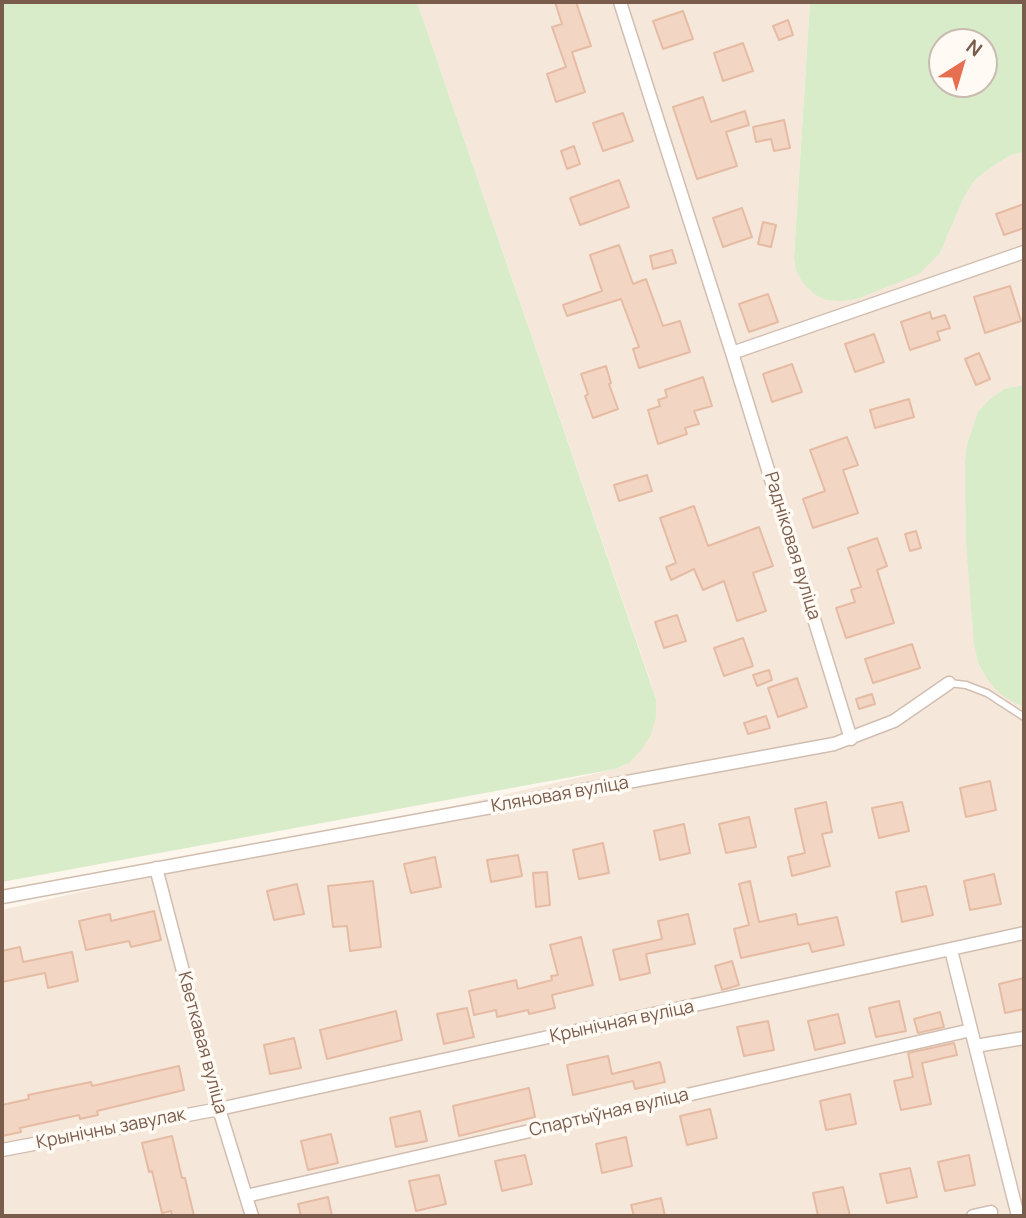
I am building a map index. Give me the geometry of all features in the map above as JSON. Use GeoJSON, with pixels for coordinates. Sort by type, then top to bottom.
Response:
{"type":"FeatureCollection","features":[{"type":"Feature","properties":{"kind":"street","name":"Радніковая вуліца"},"geometry":{"type":"LineString","coordinates":[[620,2],[851,739]]}},
{"type":"Feature","properties":{"kind":"street"},"geometry":{"type":"LineString","coordinates":[[732,353],[1024,252]]}},
{"type":"Feature","properties":{"kind":"street","name":"Кляновая вуліца"},"geometry":{"type":"LineString","coordinates":[[2,897],[660,777],[851,739],[894,721],[948,683]]}},
{"type":"Feature","properties":{"kind":"street","name":"Кветкавая вуліца"},"geometry":{"type":"LineString","coordinates":[[156,868],[219,1109],[252,1216]]}},
{"type":"Feature","properties":{"kind":"street","name":"Крынічная вуліца"},"geometry":{"type":"LineString","coordinates":[[219,1109],[1024,933]]}},
{"type":"Feature","properties":{"kind":"street"},"geometry":{"type":"LineString","coordinates":[[951,950],[1018,1216]]}},
{"type":"Feature","properties":{"kind":"street","name":"Спартыўная вуліца"},"geometry":{"type":"LineString","coordinates":[[246,1196],[971,1030]]}},
{"type":"Feature","properties":{"kind":"street"},"geometry":{"type":"LineString","coordinates":[[975,1046],[1024,1038]]}},
{"type":"Feature","properties":{"kind":"street","name":"Крынічны завулак"},"geometry":{"type":"LineString","coordinates":[[2,1150],[219,1109]]}},
{"type":"Feature","properties":{"kind":"street"},"geometry":{"type":"LineString","coordinates":[[973,1216],[991,1212]]}},
{"type":"Feature","properties":{"kind":"lane"},"geometry":{"type":"LineString","coordinates":[[948,683],[966,685],[987,693],[1024,717]]}},
{"type":"Feature","properties":{"kind":"shaded area"},"geometry":{"type":"Polygon","coordinates":[[[417,2],[810,2],[794,257],[940,253],[964,197],[974,181],[1011,155],[1024,152],[1024,385],[1004,389],[990,399],[974,644],[978,663],[987,679],[1024,708],[1024,1216],[2,1216],[2,910],[615,769],[629,763],[656,717],[656,699],[650,680],[417,2]]]}},
{"type":"Feature","properties":{"kind":"green space"},"geometry":{"type":"Polygon","coordinates":[[[2,2],[417,2],[656,699],[656,717],[651,735],[629,763],[615,769],[2,882],[2,2]]]}},
{"type":"Feature","properties":{"kind":"green space"},"geometry":{"type":"Polygon","coordinates":[[[810,2],[1024,2],[1024,152],[1011,155],[974,181],[964,197],[940,253],[919,274],[857,299],[841,301],[826,300],[814,294],[803,283],[796,270],[794,257],[810,2]]]}},
{"type":"Feature","properties":{"kind":"green space"},"geometry":{"type":"Polygon","coordinates":[[[1024,385],[1024,708],[1000,694],[978,663],[974,644],[966,541],[965,464],[967,445],[978,412],[1004,389],[1024,385]]]}},
{"type":"Feature","properties":{"kind":"building"},"geometry":{"type":"Polygon","coordinates":[[[555,2],[576,2],[591,46],[572,52],[585,92],[556,102],[547,74],[566,67],[552,27],[562,24],[555,2]]]}},
{"type":"Feature","properties":{"kind":"building"},"geometry":{"type":"Polygon","coordinates":[[[683,11],[693,39],[663,49],[653,21],[683,11]]]}},
{"type":"Feature","properties":{"kind":"building"},"geometry":{"type":"Polygon","coordinates":[[[788,20],[793,35],[779,40],[773,26],[788,20]]]}},
{"type":"Feature","properties":{"kind":"building"},"geometry":{"type":"Polygon","coordinates":[[[743,43],[753,71],[723,81],[714,53],[743,43]]]}},
{"type":"Feature","properties":{"kind":"building"},"geometry":{"type":"Polygon","coordinates":[[[703,97],[711,122],[745,111],[749,125],[726,132],[737,166],[697,179],[673,107],[703,97]]]}},
{"type":"Feature","properties":{"kind":"building"},"geometry":{"type":"Polygon","coordinates":[[[623,113],[633,141],[603,151],[593,123],[623,113]]]}},
{"type":"Feature","properties":{"kind":"building"},"geometry":{"type":"Polygon","coordinates":[[[784,120],[790,148],[774,151],[771,139],[756,142],[753,127],[784,120]]]}},
{"type":"Feature","properties":{"kind":"building"},"geometry":{"type":"Polygon","coordinates":[[[574,146],[580,164],[567,169],[561,151],[574,146]]]}},
{"type":"Feature","properties":{"kind":"building"},"geometry":{"type":"Polygon","coordinates":[[[619,180],[629,207],[580,225],[570,198],[619,180]]]}},
{"type":"Feature","properties":{"kind":"building"},"geometry":{"type":"Polygon","coordinates":[[[1024,204],[1024,228],[1004,235],[996,214],[1024,204]]]}},
{"type":"Feature","properties":{"kind":"building"},"geometry":{"type":"Polygon","coordinates":[[[742,208],[752,237],[723,247],[713,218],[742,208]]]}},
{"type":"Feature","properties":{"kind":"building"},"geometry":{"type":"Polygon","coordinates":[[[763,222],[776,225],[771,247],[758,244],[763,222]]]}},
{"type":"Feature","properties":{"kind":"building"},"geometry":{"type":"Polygon","coordinates":[[[619,245],[633,284],[646,279],[663,326],[680,321],[690,352],[639,368],[633,349],[639,347],[621,299],[567,316],[563,305],[602,291],[590,255],[619,245]]]}},
{"type":"Feature","properties":{"kind":"building"},"geometry":{"type":"Polygon","coordinates":[[[672,250],[676,263],[653,269],[650,256],[672,250]]]}},
{"type":"Feature","properties":{"kind":"building"},"geometry":{"type":"Polygon","coordinates":[[[1010,286],[1021,321],[985,333],[974,297],[1010,286]]]}},
{"type":"Feature","properties":{"kind":"building"},"geometry":{"type":"Polygon","coordinates":[[[768,294],[778,322],[749,332],[739,304],[768,294]]]}},
{"type":"Feature","properties":{"kind":"building"},"geometry":{"type":"Polygon","coordinates":[[[930,312],[932,319],[945,315],[950,328],[937,332],[940,340],[910,350],[901,322],[930,312]]]}},
{"type":"Feature","properties":{"kind":"building"},"geometry":{"type":"Polygon","coordinates":[[[874,334],[884,362],[855,372],[845,344],[874,334]]]}},
{"type":"Feature","properties":{"kind":"building"},"geometry":{"type":"Polygon","coordinates":[[[979,353],[990,379],[976,385],[965,359],[979,353]]]}},
{"type":"Feature","properties":{"kind":"building"},"geometry":{"type":"Polygon","coordinates":[[[792,364],[802,392],[772,402],[763,374],[792,364]]]}},
{"type":"Feature","properties":{"kind":"building"},"geometry":{"type":"Polygon","coordinates":[[[606,366],[618,409],[593,418],[581,374],[606,366]]]}},
{"type":"Feature","properties":{"kind":"building"},"geometry":{"type":"Polygon","coordinates":[[[703,377],[712,406],[694,411],[699,424],[685,428],[687,434],[658,444],[648,410],[660,406],[658,400],[667,397],[665,390],[703,377]]]}},
{"type":"Feature","properties":{"kind":"building"},"geometry":{"type":"Polygon","coordinates":[[[909,399],[914,417],[875,428],[870,410],[909,399]]]}},
{"type":"Feature","properties":{"kind":"building"},"geometry":{"type":"Polygon","coordinates":[[[847,437],[858,465],[843,470],[858,513],[813,528],[803,499],[825,491],[810,450],[847,437]]]}},
{"type":"Feature","properties":{"kind":"building"},"geometry":{"type":"Polygon","coordinates":[[[647,475],[652,491],[619,501],[614,485],[647,475]]]}},
{"type":"Feature","properties":{"kind":"building"},"geometry":{"type":"Polygon","coordinates":[[[694,506],[708,546],[759,527],[773,566],[753,573],[766,611],[737,621],[724,581],[703,590],[694,569],[671,580],[666,567],[676,563],[660,518],[694,506]]]}},
{"type":"Feature","properties":{"kind":"building"},"geometry":{"type":"Polygon","coordinates":[[[916,531],[921,548],[910,551],[905,534],[916,531]]]}},
{"type":"Feature","properties":{"kind":"building"},"geometry":{"type":"Polygon","coordinates":[[[877,538],[887,566],[877,570],[894,623],[846,638],[836,608],[855,602],[851,590],[861,587],[848,548],[877,538]]]}},
{"type":"Feature","properties":{"kind":"building"},"geometry":{"type":"Polygon","coordinates":[[[677,615],[686,641],[664,648],[655,622],[677,615]]]}},
{"type":"Feature","properties":{"kind":"building"},"geometry":{"type":"Polygon","coordinates":[[[743,638],[753,666],[724,676],[714,648],[743,638]]]}},
{"type":"Feature","properties":{"kind":"building"},"geometry":{"type":"Polygon","coordinates":[[[912,644],[920,668],[873,683],[865,659],[912,644]]]}},
{"type":"Feature","properties":{"kind":"building"},"geometry":{"type":"Polygon","coordinates":[[[769,670],[772,680],[757,686],[753,675],[769,670]]]}},
{"type":"Feature","properties":{"kind":"building"},"geometry":{"type":"Polygon","coordinates":[[[797,678],[807,707],[778,717],[768,688],[797,678]]]}},
{"type":"Feature","properties":{"kind":"building"},"geometry":{"type":"Polygon","coordinates":[[[872,694],[875,704],[859,709],[856,699],[872,694]]]}},
{"type":"Feature","properties":{"kind":"building"},"geometry":{"type":"Polygon","coordinates":[[[766,716],[770,728],[748,734],[744,723],[766,716]]]}},
{"type":"Feature","properties":{"kind":"building"},"geometry":{"type":"Polygon","coordinates":[[[990,781],[996,810],[966,817],[960,788],[990,781]]]}},
{"type":"Feature","properties":{"kind":"building"},"geometry":{"type":"Polygon","coordinates":[[[826,802],[832,832],[822,834],[830,866],[792,876],[788,857],[805,853],[795,809],[826,802]]]}},
{"type":"Feature","properties":{"kind":"building"},"geometry":{"type":"Polygon","coordinates":[[[902,802],[909,831],[879,838],[872,808],[902,802]]]}},
{"type":"Feature","properties":{"kind":"building"},"geometry":{"type":"Polygon","coordinates":[[[749,817],[756,847],[726,853],[719,824],[749,817]]]}},
{"type":"Feature","properties":{"kind":"building"},"geometry":{"type":"Polygon","coordinates":[[[684,824],[690,853],[660,860],[654,831],[684,824]]]}},
{"type":"Feature","properties":{"kind":"building"},"geometry":{"type":"Polygon","coordinates":[[[603,843],[609,873],[579,879],[573,850],[603,843]]]}},
{"type":"Feature","properties":{"kind":"building"},"geometry":{"type":"Polygon","coordinates":[[[518,855],[522,876],[491,882],[487,860],[518,855]]]}},
{"type":"Feature","properties":{"kind":"building"},"geometry":{"type":"Polygon","coordinates":[[[435,857],[441,887],[411,893],[404,864],[435,857]]]}},
{"type":"Feature","properties":{"kind":"building"},"geometry":{"type":"Polygon","coordinates":[[[547,872],[550,905],[536,907],[533,873],[547,872]]]}},
{"type":"Feature","properties":{"kind":"building"},"geometry":{"type":"Polygon","coordinates":[[[994,874],[1001,904],[970,910],[964,881],[994,874]]]}},
{"type":"Feature","properties":{"kind":"building"},"geometry":{"type":"Polygon","coordinates":[[[373,881],[381,947],[350,951],[347,926],[333,927],[328,886],[373,881]]]}},
{"type":"Feature","properties":{"kind":"building"},"geometry":{"type":"Polygon","coordinates":[[[750,881],[759,922],[796,914],[798,925],[837,917],[844,945],[812,952],[809,943],[741,958],[734,929],[749,925],[739,884],[750,881]]]}},
{"type":"Feature","properties":{"kind":"building"},"geometry":{"type":"Polygon","coordinates":[[[297,884],[304,914],[274,920],[267,891],[297,884]]]}},
{"type":"Feature","properties":{"kind":"building"},"geometry":{"type":"Polygon","coordinates":[[[926,886],[933,915],[902,922],[896,892],[926,886]]]}},
{"type":"Feature","properties":{"kind":"building"},"geometry":{"type":"Polygon","coordinates":[[[154,911],[161,940],[131,947],[129,941],[86,950],[79,921],[110,914],[111,921],[154,911]]]}},
{"type":"Feature","properties":{"kind":"building"},"geometry":{"type":"Polygon","coordinates":[[[688,914],[695,944],[646,954],[650,973],[620,980],[613,950],[662,939],[658,921],[688,914]]]}},
{"type":"Feature","properties":{"kind":"building"},"geometry":{"type":"Polygon","coordinates":[[[581,937],[593,985],[552,995],[555,1008],[529,1014],[528,1010],[497,1017],[496,1010],[474,1015],[469,991],[516,980],[518,989],[552,980],[551,976],[558,975],[550,945],[581,937]]]}},
{"type":"Feature","properties":{"kind":"building"},"geometry":{"type":"Polygon","coordinates":[[[20,947],[23,962],[72,952],[78,981],[48,988],[45,973],[2,982],[2,951],[20,947]]]}},
{"type":"Feature","properties":{"kind":"building"},"geometry":{"type":"Polygon","coordinates":[[[732,961],[739,985],[722,990],[715,966],[732,961]]]}},
{"type":"Feature","properties":{"kind":"building"},"geometry":{"type":"Polygon","coordinates":[[[1024,978],[1024,1009],[1005,1013],[999,984],[1024,978]]]}},
{"type":"Feature","properties":{"kind":"building"},"geometry":{"type":"Polygon","coordinates":[[[899,1001],[906,1031],[876,1037],[869,1008],[899,1001]]]}},
{"type":"Feature","properties":{"kind":"building"},"geometry":{"type":"Polygon","coordinates":[[[467,1008],[474,1037],[444,1044],[437,1014],[467,1008]]]}},
{"type":"Feature","properties":{"kind":"building"},"geometry":{"type":"Polygon","coordinates":[[[396,1011],[402,1040],[327,1059],[320,1030],[396,1011]]]}},
{"type":"Feature","properties":{"kind":"building"},"geometry":{"type":"Polygon","coordinates":[[[940,1012],[944,1027],[918,1033],[914,1019],[940,1012]]]}},
{"type":"Feature","properties":{"kind":"building"},"geometry":{"type":"Polygon","coordinates":[[[838,1014],[845,1043],[815,1050],[808,1021],[838,1014]]]}},
{"type":"Feature","properties":{"kind":"building"},"geometry":{"type":"Polygon","coordinates":[[[768,1021],[774,1050],[744,1056],[737,1027],[768,1021]]]}},
{"type":"Feature","properties":{"kind":"building"},"geometry":{"type":"Polygon","coordinates":[[[294,1038],[301,1068],[270,1074],[264,1045],[294,1038]]]}},
{"type":"Feature","properties":{"kind":"building"},"geometry":{"type":"Polygon","coordinates":[[[954,1043],[957,1055],[922,1063],[931,1104],[901,1110],[894,1081],[913,1077],[908,1053],[954,1043]]]}},
{"type":"Feature","properties":{"kind":"building"},"geometry":{"type":"Polygon","coordinates":[[[608,1056],[612,1074],[660,1062],[665,1082],[635,1089],[633,1081],[573,1095],[567,1065],[608,1056]]]}},
{"type":"Feature","properties":{"kind":"building"},"geometry":{"type":"Polygon","coordinates":[[[179,1066],[184,1090],[97,1111],[98,1115],[80,1119],[79,1115],[20,1128],[21,1132],[2,1136],[2,1105],[29,1099],[28,1095],[91,1082],[92,1086],[179,1066]]]}},
{"type":"Feature","properties":{"kind":"building"},"geometry":{"type":"Polygon","coordinates":[[[529,1088],[535,1117],[459,1136],[453,1106],[529,1088]]]}},
{"type":"Feature","properties":{"kind":"building"},"geometry":{"type":"Polygon","coordinates":[[[850,1094],[856,1124],[826,1130],[820,1101],[850,1094]]]}},
{"type":"Feature","properties":{"kind":"building"},"geometry":{"type":"Polygon","coordinates":[[[710,1109],[717,1138],[687,1145],[680,1116],[710,1109]]]}},
{"type":"Feature","properties":{"kind":"building"},"geometry":{"type":"Polygon","coordinates":[[[420,1111],[427,1141],[396,1147],[390,1118],[420,1111]]]}},
{"type":"Feature","properties":{"kind":"building"},"geometry":{"type":"Polygon","coordinates":[[[331,1134],[338,1163],[308,1170],[301,1141],[331,1134]]]}},
{"type":"Feature","properties":{"kind":"building"},"geometry":{"type":"Polygon","coordinates":[[[172,1136],[194,1216],[172,1216],[171,1211],[162,1213],[152,1171],[149,1172],[142,1143],[172,1136]]]}},
{"type":"Feature","properties":{"kind":"building"},"geometry":{"type":"Polygon","coordinates":[[[626,1137],[632,1166],[602,1173],[596,1144],[626,1137]]]}},
{"type":"Feature","properties":{"kind":"building"},"geometry":{"type":"Polygon","coordinates":[[[525,1155],[532,1184],[502,1191],[495,1161],[525,1155]]]}},
{"type":"Feature","properties":{"kind":"building"},"geometry":{"type":"Polygon","coordinates":[[[969,1155],[975,1185],[945,1191],[938,1162],[969,1155]]]}},
{"type":"Feature","properties":{"kind":"building"},"geometry":{"type":"Polygon","coordinates":[[[910,1168],[917,1197],[887,1203],[880,1174],[910,1168]]]}},
{"type":"Feature","properties":{"kind":"building"},"geometry":{"type":"Polygon","coordinates":[[[439,1175],[446,1204],[416,1211],[409,1181],[439,1175]]]}},
{"type":"Feature","properties":{"kind":"building"},"geometry":{"type":"Polygon","coordinates":[[[843,1187],[850,1216],[818,1216],[813,1193],[843,1187]]]}},
{"type":"Feature","properties":{"kind":"building"},"geometry":{"type":"Polygon","coordinates":[[[328,1197],[332,1216],[301,1216],[298,1204],[328,1197]]]}},
{"type":"Feature","properties":{"kind":"building"},"geometry":{"type":"Polygon","coordinates":[[[661,1198],[665,1216],[634,1216],[631,1205],[661,1198]]]}}]}
